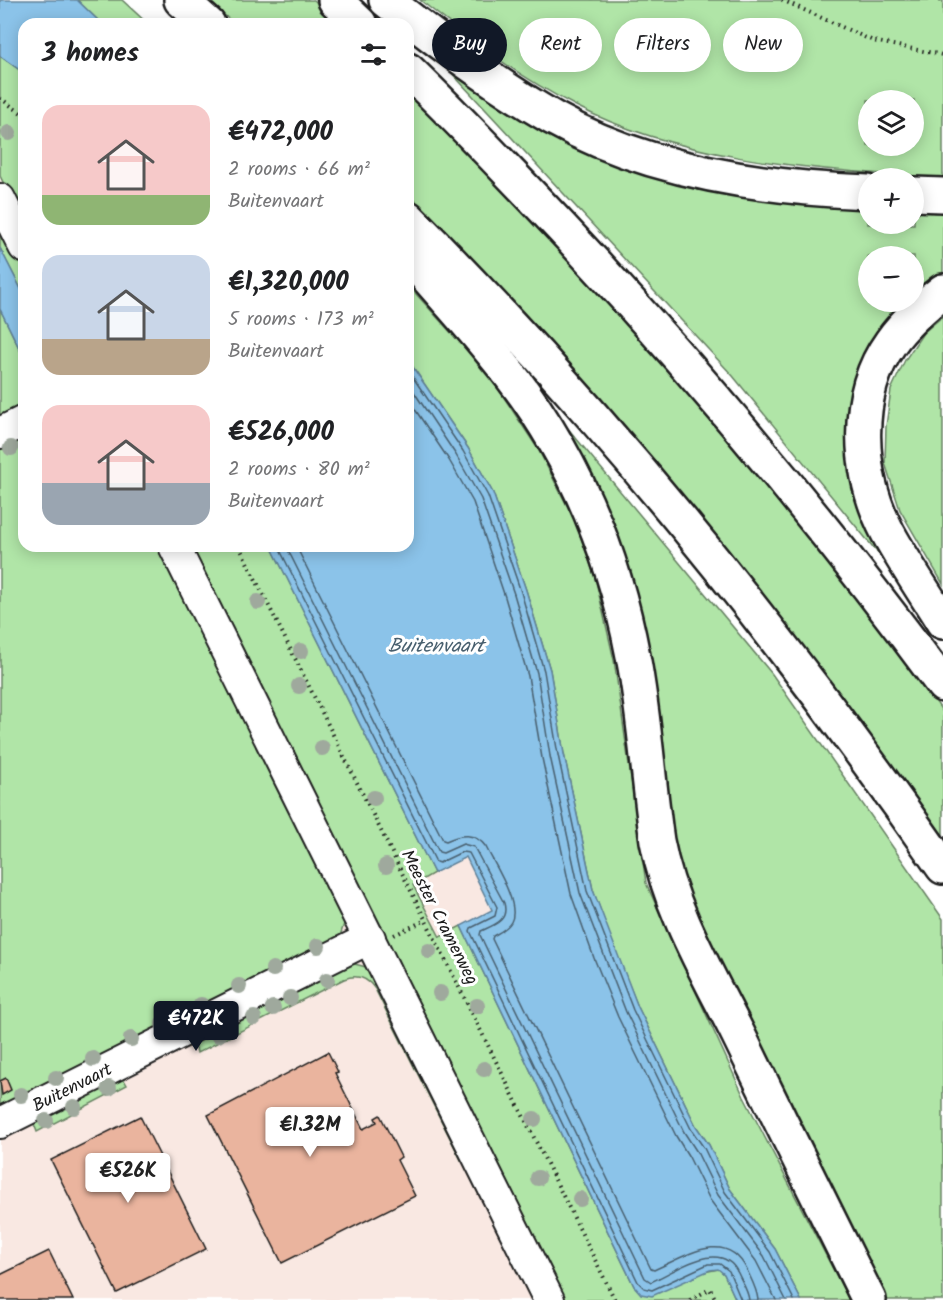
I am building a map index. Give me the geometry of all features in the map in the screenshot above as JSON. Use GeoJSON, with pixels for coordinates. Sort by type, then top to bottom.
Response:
{"type":"FeatureCollection","features":[{"type":"Feature","properties":{"kind":"highway"},"geometry":{"type":"LineString","coordinates":[[335,0],[354,18]]}},
{"type":"Feature","properties":{"kind":"highway"},"geometry":{"type":"LineString","coordinates":[[386,0],[409,18]]}},
{"type":"Feature","properties":{"kind":"highway"},"geometry":{"type":"LineString","coordinates":[[414,22],[448,49],[554,118],[619,147],[675,165],[762,184],[858,191]]}},
{"type":"Feature","properties":{"kind":"highway"},"geometry":{"type":"LineString","coordinates":[[414,76],[597,265],[700,381],[865,582],[943,685]]}},
{"type":"Feature","properties":{"kind":"highway"},"geometry":{"type":"LineString","coordinates":[[924,194],[943,195]]}},
{"type":"Feature","properties":{"kind":"highway"},"geometry":{"type":"LineString","coordinates":[[414,224],[506,321],[683,524],[818,693],[943,867]]}},
{"type":"Feature","properties":{"kind":"highway"},"geometry":{"type":"LineString","coordinates":[[414,262],[512,376],[550,433],[585,497],[606,554],[625,620],[638,691],[657,841],[662,867],[672,896],[700,960],[869,1300]]}},
{"type":"Feature","properties":{"kind":"highway"},"geometry":{"type":"LineString","coordinates":[[943,291],[914,315],[891,342],[876,368],[864,415],[864,460],[874,498],[888,532],[943,622]]}},
{"type":"Feature","properties":{"kind":"street"},"geometry":{"type":"LineString","coordinates":[[0,199],[18,235]]}},
{"type":"Feature","properties":{"kind":"street"},"geometry":{"type":"LineString","coordinates":[[0,433],[18,424]]}},
{"type":"Feature","properties":{"kind":"street"},"geometry":{"type":"LineString","coordinates":[[177,552],[549,1300]]}},
{"type":"Feature","properties":{"kind":"street","name":"Buitenvaart"},"geometry":{"type":"LineString","coordinates":[[0,1123],[372,942]]}},
{"type":"Feature","properties":{"kind":"path"},"geometry":{"type":"LineString","coordinates":[[782,0],[873,41],[943,55]]}},
{"type":"Feature","properties":{"kind":"path"},"geometry":{"type":"LineString","coordinates":[[0,98],[18,112]]}},
{"type":"Feature","properties":{"kind":"path","name":"Meester Cramerweg"},"geometry":{"type":"LineString","coordinates":[[242,552],[615,1300]]}},
{"type":"Feature","properties":{"kind":"path"},"geometry":{"type":"LineString","coordinates":[[372,942],[426,920]]}},
{"type":"Feature","properties":{"kind":"path"},"geometry":{"type":"LineString","coordinates":[[690,1300],[710,1290],[716,1300]]}},
{"type":"Feature","properties":{"kind":"shaded area","name":"Buitenvaart"},"geometry":{"type":"Polygon","coordinates":[[[0,1],[18,20],[18,552],[410,552],[775,1300],[0,1300],[0,1]]]}},
{"type":"Feature","properties":{"kind":"green space"},"geometry":{"type":"Polygon","coordinates":[[[77,0],[122,0],[142,18],[96,18],[77,0]]]}},
{"type":"Feature","properties":{"kind":"green space"},"geometry":{"type":"Polygon","coordinates":[[[208,0],[314,0],[333,18],[228,18],[208,0]]]}},
{"type":"Feature","properties":{"kind":"green space"},"geometry":{"type":"Polygon","coordinates":[[[420,0],[943,0],[943,179],[924,177],[924,168],[858,168],[858,172],[802,166],[754,160],[662,140],[574,105],[533,82],[507,65],[507,18],[442,18],[420,0]]]}},
{"type":"Feature","properties":{"kind":"green space"},"geometry":{"type":"Polygon","coordinates":[[[0,56],[18,69],[18,212],[0,176],[0,56]]]}},
{"type":"Feature","properties":{"kind":"green space"},"geometry":{"type":"Polygon","coordinates":[[[451,72],[463,72],[553,129],[858,201],[858,234],[924,234],[924,206],[943,207],[943,276],[924,290],[924,246],[858,246],[858,312],[903,312],[857,379],[847,421],[851,468],[886,563],[733,376],[451,72]]]}},
{"type":"Feature","properties":{"kind":"green space"},"geometry":{"type":"Polygon","coordinates":[[[414,95],[625,317],[772,490],[943,712],[943,844],[566,362],[414,199],[414,95]]]}},
{"type":"Feature","properties":{"kind":"green space"},"geometry":{"type":"Polygon","coordinates":[[[0,220],[18,256],[18,283],[0,248],[0,220]]]}},
{"type":"Feature","properties":{"kind":"green space"},"geometry":{"type":"Polygon","coordinates":[[[414,292],[499,390],[538,449],[575,521],[595,577],[614,660],[646,883],[744,1097],[849,1300],[801,1300],[775,1249],[730,1189],[709,1145],[696,1126],[638,1007],[593,890],[564,754],[550,670],[526,590],[493,493],[468,448],[414,369],[414,292]]]}},
{"type":"Feature","properties":{"kind":"green space"},"geometry":{"type":"Polygon","coordinates":[[[0,309],[18,346],[18,415],[0,424],[0,309]]]}},
{"type":"Feature","properties":{"kind":"green space"},"geometry":{"type":"Polygon","coordinates":[[[943,316],[943,584],[900,510],[885,463],[886,426],[891,390],[905,360],[923,333],[943,316]]]}},
{"type":"Feature","properties":{"kind":"green space"},"geometry":{"type":"Polygon","coordinates":[[[546,402],[772,674],[943,919],[943,1300],[877,1300],[674,871],[654,744],[546,402]]]}},
{"type":"Feature","properties":{"kind":"green space"},"geometry":{"type":"Polygon","coordinates":[[[18,436],[18,552],[165,552],[345,921],[339,939],[0,1112],[0,445],[18,436]]]}},
{"type":"Feature","properties":{"kind":"green space"},"geometry":{"type":"Polygon","coordinates":[[[187,552],[274,552],[434,873],[413,885],[440,937],[461,926],[634,1286],[719,1269],[724,1274],[736,1300],[561,1300],[187,552]]]}},
{"type":"Feature","properties":{"kind":"green space"},"geometry":{"type":"Polygon","coordinates":[[[347,962],[366,967],[374,973],[468,1157],[461,1160],[375,989],[361,978],[344,979],[197,1053],[195,1043],[198,1037],[347,962]]]}},
{"type":"Feature","properties":{"kind":"green space"},"geometry":{"type":"Polygon","coordinates":[[[123,1078],[127,1085],[37,1132],[34,1124],[36,1115],[123,1078]]]}},
{"type":"Feature","properties":{"kind":"water"},"geometry":{"type":"Polygon","coordinates":[[[0,0],[77,0],[96,18],[18,18],[18,69],[0,56],[0,0]]]}},
{"type":"Feature","properties":{"kind":"water"},"geometry":{"type":"Polygon","coordinates":[[[0,248],[18,283],[18,346],[0,309],[0,248]]]}},
{"type":"Feature","properties":{"kind":"water","name":"Buitenvaart"},"geometry":{"type":"Polygon","coordinates":[[[414,369],[468,448],[493,493],[550,670],[564,754],[593,890],[638,1007],[696,1126],[709,1145],[730,1189],[775,1249],[801,1300],[736,1300],[724,1274],[718,1269],[710,1270],[652,1296],[641,1294],[634,1286],[461,926],[492,910],[466,857],[434,873],[274,552],[414,552],[414,369]]]}},
{"type":"Feature","properties":{"kind":"building"},"geometry":{"type":"Polygon","coordinates":[[[328,1052],[338,1072],[335,1073],[363,1129],[377,1122],[375,1118],[380,1115],[401,1157],[397,1160],[415,1196],[282,1263],[208,1115],[328,1052]]]}},
{"type":"Feature","properties":{"kind":"building"},"geometry":{"type":"Polygon","coordinates":[[[6,1078],[11,1090],[2,1095],[0,1081],[6,1078]]]}},
{"type":"Feature","properties":{"kind":"building"},"geometry":{"type":"Polygon","coordinates":[[[140,1116],[206,1249],[117,1293],[51,1160],[140,1116]]]}},
{"type":"Feature","properties":{"kind":"building"},"geometry":{"type":"Polygon","coordinates":[[[49,1251],[73,1300],[0,1300],[0,1275],[49,1251]]]}}]}
